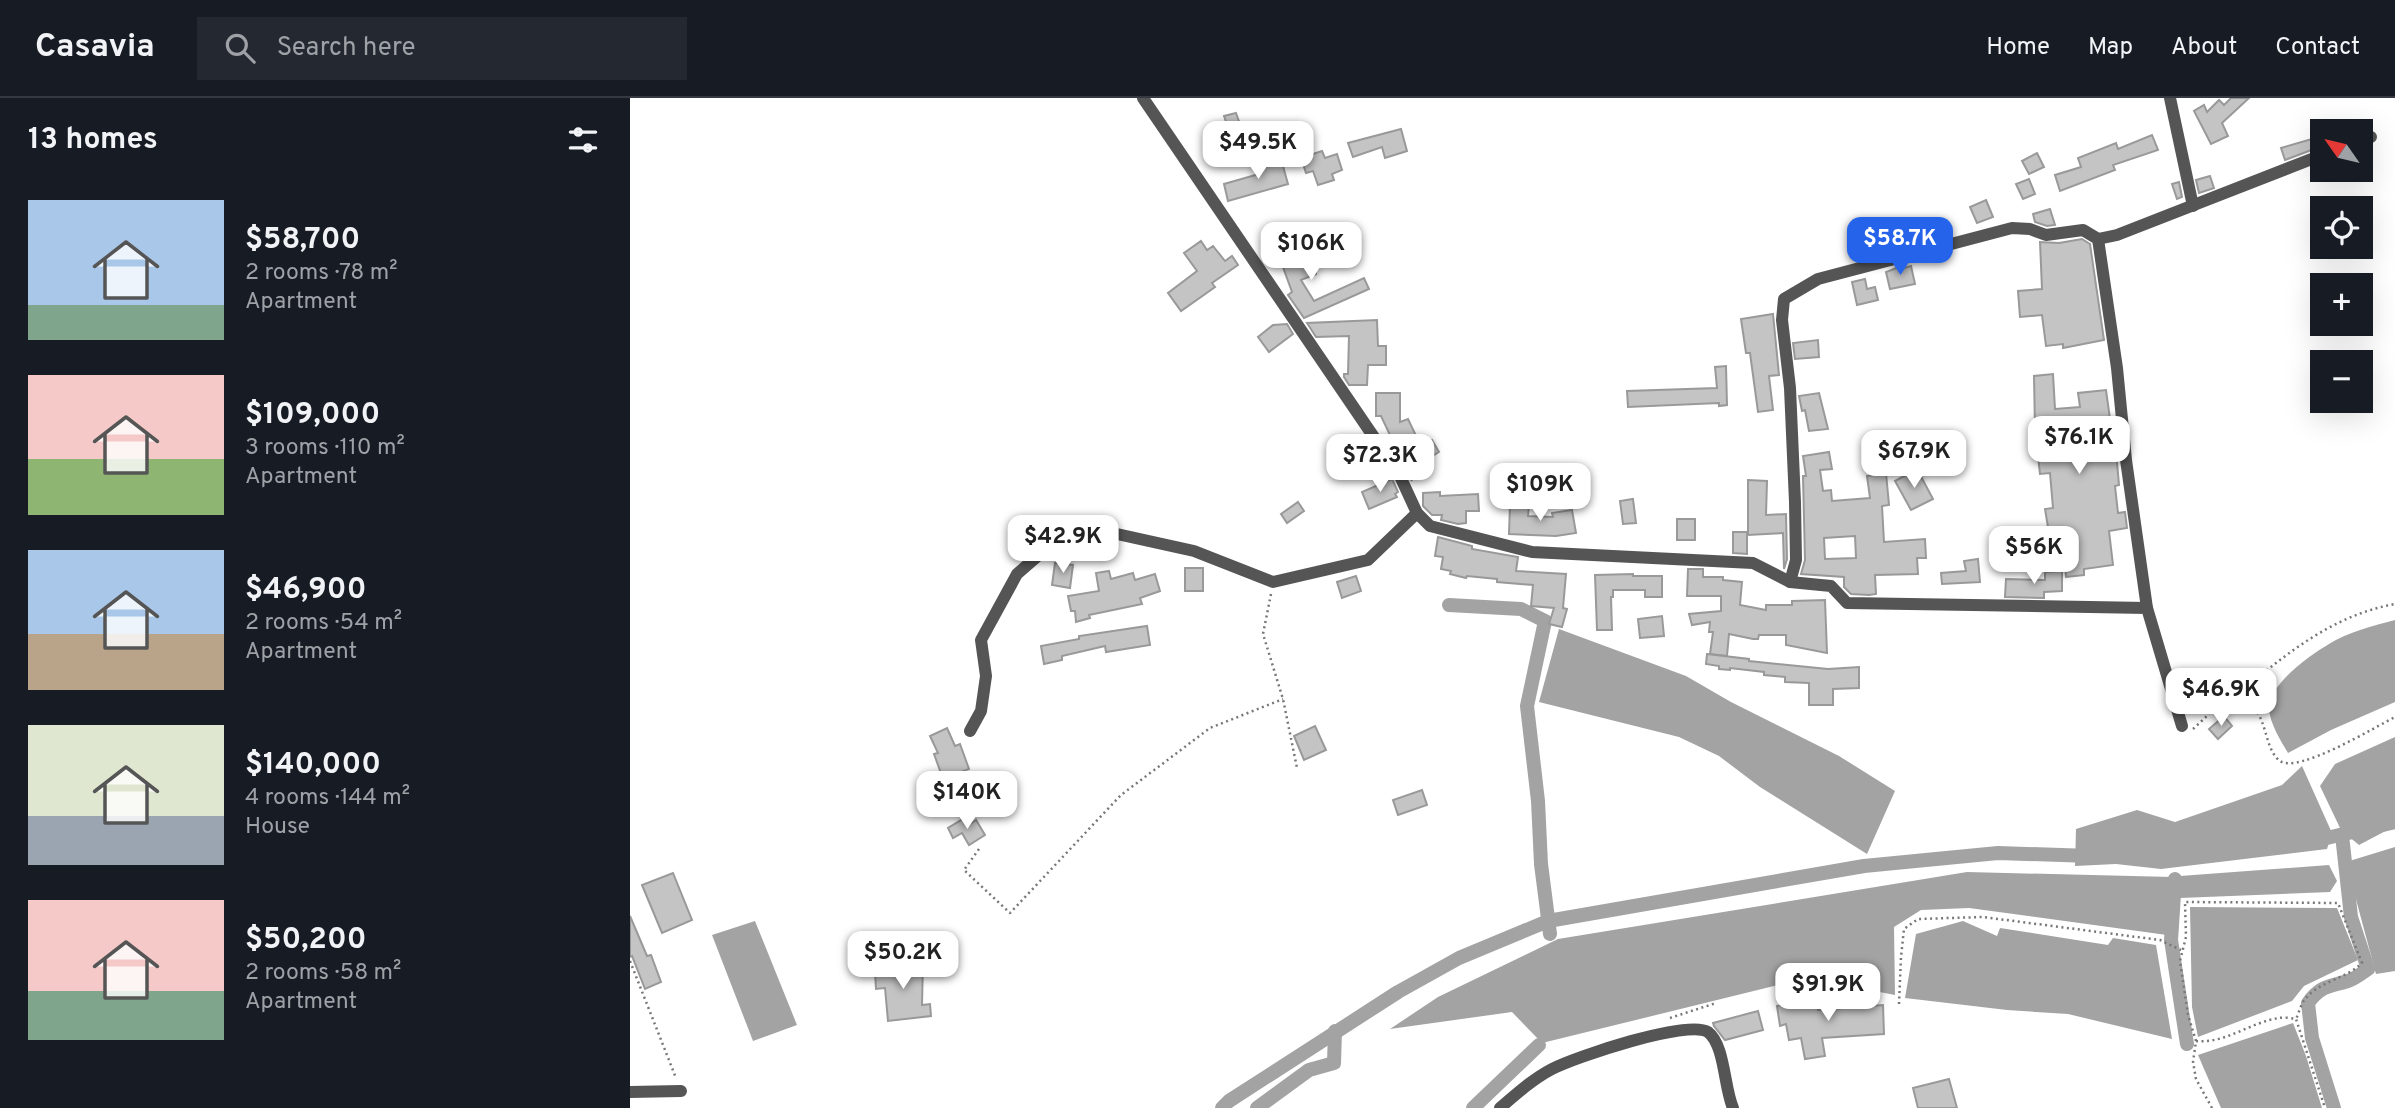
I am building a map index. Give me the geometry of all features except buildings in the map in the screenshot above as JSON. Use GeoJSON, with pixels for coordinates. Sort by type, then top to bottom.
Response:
{"type":"FeatureCollection","features":[{"type":"Feature","properties":{"kind":"street"},"geometry":{"type":"LineString","coordinates":[[1143,98],[1399,474],[1417,513],[1430,526],[1532,552],[1753,563],[1790,582],[1831,586],[1847,603],[2147,608]]}},
{"type":"Feature","properties":{"kind":"street"},"geometry":{"type":"LineString","coordinates":[[2170,98],[2193,206]]}},
{"type":"Feature","properties":{"kind":"street"},"geometry":{"type":"LineString","coordinates":[[1790,582],[1796,559],[1795,502],[1790,388],[1782,320],[1784,299],[1818,279],[2012,228],[2030,229],[2046,236],[2083,230],[2098,239],[2117,235],[2310,160]]}},
{"type":"Feature","properties":{"kind":"street"},"geometry":{"type":"LineString","coordinates":[[2098,239],[2147,608],[2182,726]]}},
{"type":"Feature","properties":{"kind":"street"},"geometry":{"type":"LineString","coordinates":[[970,732],[981,711],[986,676],[981,640],[1017,573],[1040,554],[1084,545],[1117,534],[1194,551],[1273,582],[1368,560],[1417,513]]}},
{"type":"Feature","properties":{"kind":"street"},"geometry":{"type":"LineString","coordinates":[[1500,1108],[1553,1069],[1584,1056],[1658,1035],[1695,1028],[1707,1031],[1717,1045],[1734,1108]]}},
{"type":"Feature","properties":{"kind":"street"},"geometry":{"type":"LineString","coordinates":[[630,1092],[681,1091]]}},
{"type":"Feature","properties":{"kind":"path"},"geometry":{"type":"LineString","coordinates":[[1273,582],[1264,634],[1283,699],[1297,768]]}},
{"type":"Feature","properties":{"kind":"path"},"geometry":{"type":"LineString","coordinates":[[2245,688],[2314,635],[2369,609],[2395,604]]}},
{"type":"Feature","properties":{"kind":"path"},"geometry":{"type":"LineString","coordinates":[[2182,726],[2189,731],[2197,727],[2230,683],[2245,688]]}},
{"type":"Feature","properties":{"kind":"path"},"geometry":{"type":"LineString","coordinates":[[2245,688],[2249,701],[2261,719],[2270,747],[2279,761],[2291,765],[2320,755],[2395,717]]}},
{"type":"Feature","properties":{"kind":"path"},"geometry":{"type":"LineString","coordinates":[[979,849],[964,870],[1010,913],[1121,795],[1210,728],[1283,699]]}},
{"type":"Feature","properties":{"kind":"path"},"geometry":{"type":"LineString","coordinates":[[2212,1108],[2196,1079],[2193,1062],[2196,1041],[2188,1015],[2180,961],[2186,937],[2185,902],[2338,903],[2362,963],[2352,973],[2328,983],[2305,998],[2296,1019],[2325,1108]]}},
{"type":"Feature","properties":{"kind":"path"},"geometry":{"type":"LineString","coordinates":[[1899,1004],[1904,929],[1918,919],[1983,917],[2160,940],[2181,950]]}},
{"type":"Feature","properties":{"kind":"path"},"geometry":{"type":"LineString","coordinates":[[630,961],[681,1091]]}},
{"type":"Feature","properties":{"kind":"path"},"geometry":{"type":"LineString","coordinates":[[2196,1041],[2220,1038],[2278,1018],[2296,1019]]}},
{"type":"Feature","properties":{"kind":"shaded area"},"geometry":{"type":"Polygon","coordinates":[[[2395,620],[2395,702],[2331,730],[2288,753],[2274,726],[2269,709],[2270,700],[2282,681],[2301,663],[2336,640],[2395,620]]]}},
{"type":"Feature","properties":{"kind":"shaded area"},"geometry":{"type":"Polygon","coordinates":[[[1559,629],[1686,676],[1731,702],[1839,756],[1895,791],[1867,854],[1760,787],[1719,756],[1679,737],[1539,702],[1559,629]]]}},
{"type":"Feature","properties":{"kind":"shaded area"},"geometry":{"type":"Polygon","coordinates":[[[2395,737],[2395,826],[2359,845],[2341,830],[2320,786],[2335,764],[2395,737]]]}},
{"type":"Feature","properties":{"kind":"shaded area"},"geometry":{"type":"Polygon","coordinates":[[[2302,766],[2332,833],[2327,849],[2161,869],[2116,864],[2075,866],[2076,829],[2137,810],[2175,822],[2282,785],[2302,766]]]}},
{"type":"Feature","properties":{"kind":"shaded area"},"geometry":{"type":"Polygon","coordinates":[[[2395,847],[2395,971],[2376,974],[2346,862],[2395,847]]]}},
{"type":"Feature","properties":{"kind":"shaded area"},"geometry":{"type":"Polygon","coordinates":[[[2329,865],[2337,881],[2330,892],[2180,898],[2180,876],[2329,865]]]}},
{"type":"Feature","properties":{"kind":"shaded area"},"geometry":{"type":"Polygon","coordinates":[[[1967,872],[2172,877],[2167,935],[1969,908],[1921,910],[1894,927],[1895,995],[1807,978],[1542,1043],[1512,1012],[1390,1029],[1438,997],[1558,939],[1967,872]]]}},
{"type":"Feature","properties":{"kind":"shaded area"},"geometry":{"type":"Polygon","coordinates":[[[2190,907],[2337,908],[2358,960],[2304,986],[2292,1001],[2198,1037],[2192,1007],[2190,907]]]}},
{"type":"Feature","properties":{"kind":"shaded area"},"geometry":{"type":"Polygon","coordinates":[[[755,921],[797,1025],[753,1041],[712,935],[755,921]]]}},
{"type":"Feature","properties":{"kind":"shaded area"},"geometry":{"type":"Polygon","coordinates":[[[1963,921],[1997,936],[2000,928],[2108,945],[2113,938],[2156,945],[2172,1039],[2068,1014],[1905,998],[1916,934],[1963,921]]]}},
{"type":"Feature","properties":{"kind":"shaded area"},"geometry":{"type":"Polygon","coordinates":[[[2293,1023],[2322,1108],[2221,1108],[2198,1055],[2293,1023]]]}},
{"type":"Feature","properties":{"kind":"waterway"},"geometry":{"type":"LineString","coordinates":[[1449,605],[1521,609],[1545,621],[1527,706],[1550,934]]}},
{"type":"Feature","properties":{"kind":"waterway"},"geometry":{"type":"LineString","coordinates":[[2314,841],[2395,822]]}},
{"type":"Feature","properties":{"kind":"waterway"},"geometry":{"type":"LineString","coordinates":[[2334,1108],[2312,1038],[2308,1003],[2321,990],[2351,980],[2368,969],[2351,917],[2342,835]]}},
{"type":"Feature","properties":{"kind":"waterway"},"geometry":{"type":"LineString","coordinates":[[1222,1108],[1398,992],[1459,958],[1548,921],[1864,866],[1998,853],[2091,856]]}},
{"type":"Feature","properties":{"kind":"waterway"},"geometry":{"type":"LineString","coordinates":[[2175,879],[2171,940],[2187,1044]]}},
{"type":"Feature","properties":{"kind":"waterway"},"geometry":{"type":"LineString","coordinates":[[1257,1108],[1309,1070],[1334,1063],[1335,1031]]}},
{"type":"Feature","properties":{"kind":"waterway"},"geometry":{"type":"LineString","coordinates":[[1473,1108],[1539,1045]]}}]}
